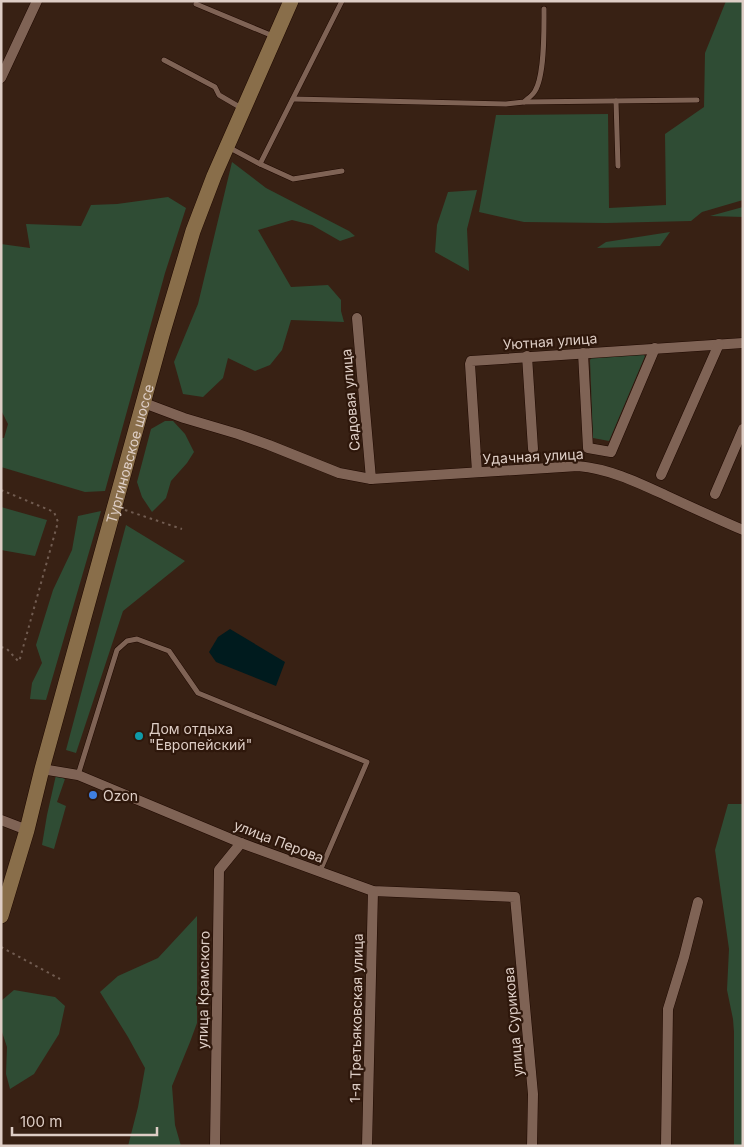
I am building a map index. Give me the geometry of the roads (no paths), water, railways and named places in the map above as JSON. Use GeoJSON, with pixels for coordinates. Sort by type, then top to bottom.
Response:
{"type":"FeatureCollection","features":[{"type":"Feature","properties":{"kind":"main road","name":"Тургиновское шоссе"},"geometry":{"type":"LineString","coordinates":[[1,916],[27,830],[42,769],[193,231],[205,197],[291,1]]}},
{"type":"Feature","properties":{"kind":"street"},"geometry":{"type":"LineString","coordinates":[[1,78],[37,1]]}},
{"type":"Feature","properties":{"kind":"street","name":"Садовая улица"},"geometry":{"type":"LineString","coordinates":[[357,318],[371,479]]}},
{"type":"Feature","properties":{"kind":"street","name":"Уютная улица"},"geometry":{"type":"LineString","coordinates":[[477,472],[471,361],[743,343]]}},
{"type":"Feature","properties":{"kind":"street"},"geometry":{"type":"LineString","coordinates":[[660,475],[719,344]]}},
{"type":"Feature","properties":{"kind":"street"},"geometry":{"type":"LineString","coordinates":[[583,353],[588,448],[611,452],[655,348]]}},
{"type":"Feature","properties":{"kind":"street"},"geometry":{"type":"LineString","coordinates":[[527,356],[533,449]]}},
{"type":"Feature","properties":{"kind":"street","name":"Удачная улица"},"geometry":{"type":"LineString","coordinates":[[144,403],[269,445],[339,473],[371,479],[578,466],[604,470],[743,530]]}},
{"type":"Feature","properties":{"kind":"street"},"geometry":{"type":"LineString","coordinates":[[715,494],[743,429]]}},
{"type":"Feature","properties":{"kind":"street","name":"улица Перова"},"geometry":{"type":"LineString","coordinates":[[42,769],[78,775],[241,843],[373,891],[515,896]]}},
{"type":"Feature","properties":{"kind":"street"},"geometry":{"type":"LineString","coordinates":[[1,820],[27,830]]}},
{"type":"Feature","properties":{"kind":"street","name":"улица Крамского"},"geometry":{"type":"LineString","coordinates":[[215,1146],[219,870],[241,843]]}},
{"type":"Feature","properties":{"kind":"street","name":"1-я Третьяковская улица"},"geometry":{"type":"LineString","coordinates":[[367,1146],[373,891]]}},
{"type":"Feature","properties":{"kind":"street","name":"улица Сурикова"},"geometry":{"type":"LineString","coordinates":[[515,896],[533,1094],[532,1146]]}},
{"type":"Feature","properties":{"kind":"street"},"geometry":{"type":"LineString","coordinates":[[666,1146],[668,1009],[698,902]]}},
{"type":"Feature","properties":{"kind":"lane"},"geometry":{"type":"LineString","coordinates":[[260,164],[342,1]]}},
{"type":"Feature","properties":{"kind":"lane"},"geometry":{"type":"LineString","coordinates":[[196,4],[276,38]]}},
{"type":"Feature","properties":{"kind":"lane"},"geometry":{"type":"LineString","coordinates":[[524,102],[535,91],[540,77],[544,9]]}},
{"type":"Feature","properties":{"kind":"lane"},"geometry":{"type":"LineString","coordinates":[[164,60],[215,87],[219,95],[243,109]]}},
{"type":"Feature","properties":{"kind":"lane"},"geometry":{"type":"LineString","coordinates":[[293,99],[506,104],[524,102],[698,100]]}},
{"type":"Feature","properties":{"kind":"lane"},"geometry":{"type":"LineString","coordinates":[[616,101],[618,166]]}},
{"type":"Feature","properties":{"kind":"lane"},"geometry":{"type":"LineString","coordinates":[[227,146],[293,179],[342,171]]}},
{"type":"Feature","properties":{"kind":"lane"},"geometry":{"type":"LineString","coordinates":[[78,775],[117,650],[127,641],[137,639],[169,651],[198,693],[367,762],[320,872]]}},
{"type":"Feature","properties":{"kind":"water"},"geometry":{"type":"Polygon","coordinates":[[[230,629],[285,662],[276,686],[216,662],[209,652],[218,637],[230,629]]]}},
{"type":"Feature","properties":{"kind":"place","name":"Дом отдыха \"Европейский\""},"geometry":{"type":"Point","coordinates":[139,736]}},
{"type":"Feature","properties":{"kind":"place","name":"Ozon"},"geometry":{"type":"Point","coordinates":[93,795]}}]}
